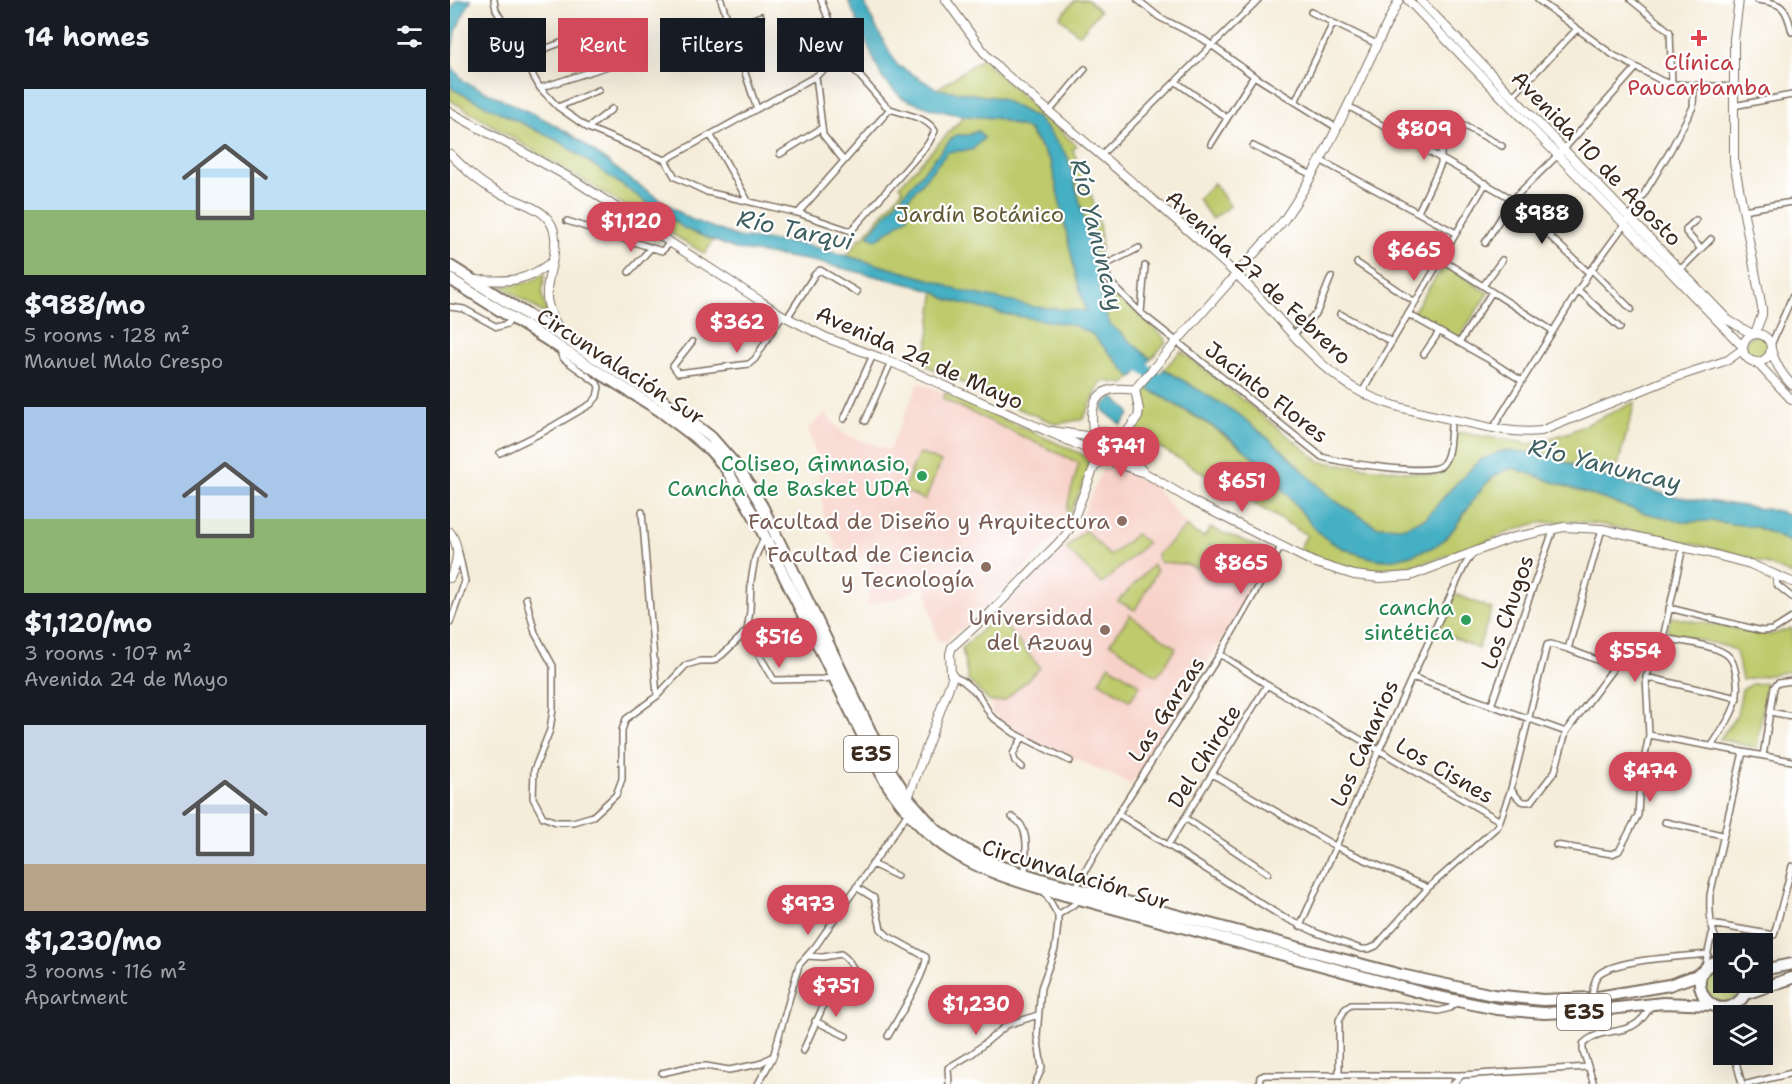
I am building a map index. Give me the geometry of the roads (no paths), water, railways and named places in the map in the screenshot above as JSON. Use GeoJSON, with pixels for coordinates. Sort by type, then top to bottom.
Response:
{"type":"FeatureCollection","features":[{"type":"Feature","properties":{"kind":"highway","name":"Circunvalación Sur"},"geometry":{"type":"LineString","coordinates":[[450,266],[690,420],[711,437],[740,470],[762,506],[886,764],[923,818],[951,841],[985,860],[1025,874],[1469,991],[1522,999],[1592,998],[1669,985],[1695,976],[1704,970]]}},
{"type":"Feature","properties":{"kind":"highway","name":"Circunvalación Sur"},"geometry":{"type":"LineString","coordinates":[[450,279],[659,410],[710,450],[736,483],[875,762],[894,795],[908,813],[939,843],[964,860],[989,872],[1080,900],[1457,1002],[1497,1009],[1544,1013],[1591,1011],[1652,1004],[1713,1005]]}},
{"type":"Feature","properties":{"kind":"highway","name":"E35"},"geometry":{"type":"LineString","coordinates":[[1704,970],[1713,963]]}},
{"type":"Feature","properties":{"kind":"highway"},"geometry":{"type":"LineString","coordinates":[[1773,968],[1792,964]]}},
{"type":"Feature","properties":{"kind":"highway"},"geometry":{"type":"LineString","coordinates":[[1704,970],[1700,978],[1701,993],[1713,1005]]}},
{"type":"Feature","properties":{"kind":"highway","name":"E35"},"geometry":{"type":"LineString","coordinates":[[1773,984],[1792,978]]}},
{"type":"Feature","properties":{"kind":"highway","name":"E35"},"geometry":{"type":"LineString","coordinates":[[1730,1005],[1743,993]]}},
{"type":"Feature","properties":{"kind":"main road"},"geometry":{"type":"LineString","coordinates":[[1094,467],[1115,453],[1118,445],[1133,427],[1139,410],[1136,389],[1284,220],[1320,160],[1399,0]]}},
{"type":"Feature","properties":{"kind":"main road","name":"Avenida 10 de Agosto"},"geometry":{"type":"LineString","coordinates":[[1408,0],[1627,220],[1743,348]]}},
{"type":"Feature","properties":{"kind":"main road","name":"Avenida 10 de Agosto"},"geometry":{"type":"LineString","coordinates":[[1420,0],[1513,96],[1561,152]]}},
{"type":"Feature","properties":{"kind":"main road"},"geometry":{"type":"LineString","coordinates":[[1739,0],[1734,39],[1734,162],[1762,308],[1754,334]]}},
{"type":"Feature","properties":{"kind":"main road","name":"Avenida 27 de Febrero"},"geometry":{"type":"LineString","coordinates":[[949,1],[986,55],[1236,274],[1332,373],[1362,392],[1390,404],[1493,428],[1518,432],[1540,431],[1667,381],[1717,364],[1734,357],[1743,348]]}},
{"type":"Feature","properties":{"kind":"main road","name":"Avenida 24 de Mayo"},"geometry":{"type":"LineString","coordinates":[[450,112],[574,180],[669,244],[785,317],[827,338],[891,362],[1093,452]]}},
{"type":"Feature","properties":{"kind":"main road"},"geometry":{"type":"LineString","coordinates":[[450,154],[471,174],[494,190],[542,213],[548,221],[556,246],[547,285],[547,302],[562,336]]}},
{"type":"Feature","properties":{"kind":"main road","name":"Avenida 10 de Agosto"},"geometry":{"type":"LineString","coordinates":[[1627,220],[1728,320],[1754,334]]}},
{"type":"Feature","properties":{"kind":"main road"},"geometry":{"type":"LineString","coordinates":[[474,280],[518,280],[534,274],[552,262]]}},
{"type":"Feature","properties":{"kind":"main road"},"geometry":{"type":"LineString","coordinates":[[1792,385],[1785,378],[1764,335],[1754,334],[1745,339],[1743,348],[1745,356],[1760,366],[1792,400]]}},
{"type":"Feature","properties":{"kind":"main road"},"geometry":{"type":"LineString","coordinates":[[1752,361],[1765,360],[1771,347]]}},
{"type":"Feature","properties":{"kind":"main road","name":"Avenida 27 de Febrero"},"geometry":{"type":"LineString","coordinates":[[1717,364],[1752,361]]}},
{"type":"Feature","properties":{"kind":"main road"},"geometry":{"type":"LineString","coordinates":[[908,798],[953,676],[950,654],[952,647],[989,614],[1065,536],[1094,467],[1090,445],[1093,436],[1091,414],[1097,399],[1106,391],[1117,388],[1136,389]]}},
{"type":"Feature","properties":{"kind":"main road","name":"Avenida 24 de Mayo"},"geometry":{"type":"LineString","coordinates":[[1038,428],[1093,436]]}},
{"type":"Feature","properties":{"kind":"main road"},"geometry":{"type":"LineString","coordinates":[[1093,436],[1102,431],[1114,435],[1118,445],[1145,473]]}},
{"type":"Feature","properties":{"kind":"main road"},"geometry":{"type":"LineString","coordinates":[[1093,452],[1145,473],[1194,502],[1281,547],[1328,568],[1354,575],[1380,578],[1410,576],[1511,538],[1554,528],[1602,529],[1683,547],[1750,564],[1792,582]]}},
{"type":"Feature","properties":{"kind":"main road"},"geometry":{"type":"LineString","coordinates":[[450,532],[458,549],[457,563],[450,578]]}},
{"type":"Feature","properties":{"kind":"street"},"geometry":{"type":"LineString","coordinates":[[494,0],[501,18]]}},
{"type":"Feature","properties":{"kind":"street"},"geometry":{"type":"LineString","coordinates":[[721,0],[727,18]]}},
{"type":"Feature","properties":{"kind":"street"},"geometry":{"type":"LineString","coordinates":[[821,0],[828,18]]}},
{"type":"Feature","properties":{"kind":"street"},"geometry":{"type":"LineString","coordinates":[[1138,0],[1159,17],[1203,39],[1254,76],[1336,128]]}},
{"type":"Feature","properties":{"kind":"street"},"geometry":{"type":"LineString","coordinates":[[1100,156],[1258,0]]}},
{"type":"Feature","properties":{"kind":"street"},"geometry":{"type":"LineString","coordinates":[[1538,0],[1613,55],[1662,81],[1672,84],[1733,87]]}},
{"type":"Feature","properties":{"kind":"street"},"geometry":{"type":"LineString","coordinates":[[1631,0],[1670,32],[1672,84]]}},
{"type":"Feature","properties":{"kind":"street"},"geometry":{"type":"LineString","coordinates":[[1758,0],[1774,2],[1784,8],[1792,32]]}},
{"type":"Feature","properties":{"kind":"street"},"geometry":{"type":"LineString","coordinates":[[1311,12],[1377,44]]}},
{"type":"Feature","properties":{"kind":"street"},"geometry":{"type":"LineString","coordinates":[[756,18],[761,16]]}},
{"type":"Feature","properties":{"kind":"street"},"geometry":{"type":"LineString","coordinates":[[1295,102],[1334,23]]}},
{"type":"Feature","properties":{"kind":"street"},"geometry":{"type":"LineString","coordinates":[[1513,96],[1577,29]]}},
{"type":"Feature","properties":{"kind":"street"},"geometry":{"type":"LineString","coordinates":[[1485,243],[1512,200],[1561,152],[1636,68]]}},
{"type":"Feature","properties":{"kind":"street"},"geometry":{"type":"LineString","coordinates":[[1049,112],[1085,69]]}},
{"type":"Feature","properties":{"kind":"street"},"geometry":{"type":"LineString","coordinates":[[531,72],[540,88],[558,107],[588,128],[665,160],[675,177],[687,183],[707,192],[798,213],[851,231],[928,144],[935,131],[932,125],[890,109],[857,72]]}},
{"type":"Feature","properties":{"kind":"street"},"geometry":{"type":"LineString","coordinates":[[540,88],[589,72]]}},
{"type":"Feature","properties":{"kind":"street"},"geometry":{"type":"LineString","coordinates":[[745,72],[757,109]]}},
{"type":"Feature","properties":{"kind":"street"},"geometry":{"type":"LineString","coordinates":[[665,160],[822,72]]}},
{"type":"Feature","properties":{"kind":"street"},"geometry":{"type":"LineString","coordinates":[[816,76],[823,135],[844,161]]}},
{"type":"Feature","properties":{"kind":"street"},"geometry":{"type":"LineString","coordinates":[[1210,144],[1254,76]]}},
{"type":"Feature","properties":{"kind":"street"},"geometry":{"type":"LineString","coordinates":[[1176,82],[1227,118]]}},
{"type":"Feature","properties":{"kind":"street"},"geometry":{"type":"LineString","coordinates":[[1493,428],[1590,271],[1627,220],[1670,151],[1693,107],[1694,85]]}},
{"type":"Feature","properties":{"kind":"street"},"geometry":{"type":"LineString","coordinates":[[558,107],[599,90]]}},
{"type":"Feature","properties":{"kind":"street"},"geometry":{"type":"LineString","coordinates":[[1733,106],[1792,95]]}},
{"type":"Feature","properties":{"kind":"street"},"geometry":{"type":"LineString","coordinates":[[1348,106],[1486,183],[1512,200],[1631,309]]}},
{"type":"Feature","properties":{"kind":"street"},"geometry":{"type":"LineString","coordinates":[[588,128],[612,109]]}},
{"type":"Feature","properties":{"kind":"street"},"geometry":{"type":"LineString","coordinates":[[798,213],[890,109]]}},
{"type":"Feature","properties":{"kind":"street"},"geometry":{"type":"LineString","coordinates":[[1418,212],[1441,164],[1441,151],[1457,122],[1502,146]]}},
{"type":"Feature","properties":{"kind":"street"},"geometry":{"type":"LineString","coordinates":[[780,154],[822,128]]}},
{"type":"Feature","properties":{"kind":"street"},"geometry":{"type":"LineString","coordinates":[[711,136],[747,201]]}},
{"type":"Feature","properties":{"kind":"street"},"geometry":{"type":"LineString","coordinates":[[1253,146],[1312,175]]}},
{"type":"Feature","properties":{"kind":"street"},"geometry":{"type":"LineString","coordinates":[[1320,160],[1456,233]]}},
{"type":"Feature","properties":{"kind":"street"},"geometry":{"type":"LineString","coordinates":[[1362,392],[1486,183]]}},
{"type":"Feature","properties":{"kind":"street"},"geometry":{"type":"LineString","coordinates":[[1743,210],[1792,202]]}},
{"type":"Feature","properties":{"kind":"street"},"geometry":{"type":"LineString","coordinates":[[1696,220],[1686,232],[1701,249]]}},
{"type":"Feature","properties":{"kind":"street"},"geometry":{"type":"LineString","coordinates":[[567,221],[662,251],[669,244]]}},
{"type":"Feature","properties":{"kind":"street"},"geometry":{"type":"LineString","coordinates":[[1680,270],[1711,239]]}},
{"type":"Feature","properties":{"kind":"street"},"geometry":{"type":"LineString","coordinates":[[629,272],[651,248]]}},
{"type":"Feature","properties":{"kind":"street"},"geometry":{"type":"LineString","coordinates":[[1105,265],[1139,248]]}},
{"type":"Feature","properties":{"kind":"street","name":"Jacinto Flores"},"geometry":{"type":"LineString","coordinates":[[1105,257],[1108,280],[1141,313],[1322,457],[1336,461],[1416,470],[1438,468],[1444,464],[1448,453],[1452,419]]}},
{"type":"Feature","properties":{"kind":"street"},"geometry":{"type":"LineString","coordinates":[[1441,259],[1553,331]]}},
{"type":"Feature","properties":{"kind":"street"},"geometry":{"type":"LineString","coordinates":[[1483,286],[1502,260]]}},
{"type":"Feature","properties":{"kind":"street"},"geometry":{"type":"LineString","coordinates":[[1357,263],[1415,302]]}},
{"type":"Feature","properties":{"kind":"street"},"geometry":{"type":"LineString","coordinates":[[1141,313],[1145,266]]}},
{"type":"Feature","properties":{"kind":"street"},"geometry":{"type":"LineString","coordinates":[[692,342],[673,366],[678,372],[749,364],[820,270],[857,292]]}},
{"type":"Feature","properties":{"kind":"street"},"geometry":{"type":"LineString","coordinates":[[1293,335],[1317,312],[1331,277]]}},
{"type":"Feature","properties":{"kind":"street"},"geometry":{"type":"LineString","coordinates":[[1578,290],[1620,328]]}},
{"type":"Feature","properties":{"kind":"street"},"geometry":{"type":"LineString","coordinates":[[1460,343],[1492,291]]}},
{"type":"Feature","properties":{"kind":"street"},"geometry":{"type":"LineString","coordinates":[[1771,347],[1792,297]]}},
{"type":"Feature","properties":{"kind":"street"},"geometry":{"type":"LineString","coordinates":[[450,307],[464,309],[497,327],[507,324],[513,318]]}},
{"type":"Feature","properties":{"kind":"street"},"geometry":{"type":"LineString","coordinates":[[1340,314],[1392,342]]}},
{"type":"Feature","properties":{"kind":"street"},"geometry":{"type":"LineString","coordinates":[[1408,314],[1522,381]]}},
{"type":"Feature","properties":{"kind":"street"},"geometry":{"type":"LineString","coordinates":[[1424,354],[1439,332]]}},
{"type":"Feature","properties":{"kind":"street"},"geometry":{"type":"LineString","coordinates":[[500,453],[543,432],[591,404],[597,398],[599,387],[597,383],[564,359],[561,355],[562,349]]}},
{"type":"Feature","properties":{"kind":"street"},"geometry":{"type":"LineString","coordinates":[[844,419],[873,355]]}},
{"type":"Feature","properties":{"kind":"street"},"geometry":{"type":"LineString","coordinates":[[865,421],[891,362]]}},
{"type":"Feature","properties":{"kind":"street"},"geometry":{"type":"LineString","coordinates":[[642,512],[657,696]]}},
{"type":"Feature","properties":{"kind":"street","name":"Los Chugos"},"geometry":{"type":"LineString","coordinates":[[1491,706],[1554,528]]}},
{"type":"Feature","properties":{"kind":"street"},"geometry":{"type":"LineString","coordinates":[[1568,649],[1602,529]]}},
{"type":"Feature","properties":{"kind":"street"},"geometry":{"type":"LineString","coordinates":[[526,598],[535,633],[553,666],[553,709],[550,730],[534,770],[533,798],[543,816],[556,822],[573,822],[593,816],[616,795],[622,779],[622,730],[626,719],[657,696],[686,666],[700,661],[713,662],[747,631],[751,580],[755,558],[764,536]]}},
{"type":"Feature","properties":{"kind":"street","name":"Las Garzas"},"geometry":{"type":"LineString","coordinates":[[1076,887],[1118,814],[1220,654],[1281,547]]}},
{"type":"Feature","properties":{"kind":"street"},"geometry":{"type":"LineString","coordinates":[[1556,845],[1609,855],[1616,853],[1638,815],[1640,780],[1649,735],[1646,677],[1664,638],[1683,547]]}},
{"type":"Feature","properties":{"kind":"street"},"geometry":{"type":"LineString","coordinates":[[450,623],[465,582],[458,549]]}},
{"type":"Feature","properties":{"kind":"street","name":"Los Canarios"},"geometry":{"type":"LineString","coordinates":[[1300,926],[1412,677],[1460,575],[1473,554]]}},
{"type":"Feature","properties":{"kind":"street"},"geometry":{"type":"LineString","coordinates":[[1455,560],[1461,565],[1460,575]]}},
{"type":"Feature","properties":{"kind":"street"},"geometry":{"type":"LineString","coordinates":[[1775,574],[1777,585],[1792,597]]}},
{"type":"Feature","properties":{"kind":"street"},"geometry":{"type":"LineString","coordinates":[[1670,609],[1762,631],[1773,630],[1792,618]]}},
{"type":"Feature","properties":{"kind":"street"},"geometry":{"type":"LineString","coordinates":[[742,634],[757,651],[771,679],[833,677]]}},
{"type":"Feature","properties":{"kind":"street"},"geometry":{"type":"LineString","coordinates":[[1664,638],[1708,648],[1729,656],[1734,665],[1739,687],[1735,708],[1712,745]]}},
{"type":"Feature","properties":{"kind":"street"},"geometry":{"type":"LineString","coordinates":[[1118,814],[1300,926],[1356,947],[1365,949],[1376,946],[1428,888],[1467,851],[1494,830],[1500,821],[1511,789],[1547,645],[1568,649],[1610,665],[1612,670],[1566,732],[1554,775],[1532,801],[1527,803],[1522,802],[1511,789]]}},
{"type":"Feature","properties":{"kind":"street","name":"Los Cisnes"},"geometry":{"type":"LineString","coordinates":[[1220,654],[1267,685],[1500,821]]}},
{"type":"Feature","properties":{"kind":"street"},"geometry":{"type":"LineString","coordinates":[[953,676],[978,694],[991,716],[1022,738],[1070,761]]}},
{"type":"Feature","properties":{"kind":"street"},"geometry":{"type":"LineString","coordinates":[[1412,677],[1566,732]]}},
{"type":"Feature","properties":{"kind":"street"},"geometry":{"type":"LineString","coordinates":[[1646,677],[1737,698]]}},
{"type":"Feature","properties":{"kind":"street"},"geometry":{"type":"LineString","coordinates":[[1763,756],[1776,685],[1792,681]]}},
{"type":"Feature","properties":{"kind":"street","name":"Del Chirote"},"geometry":{"type":"LineString","coordinates":[[1168,845],[1267,685]]}},
{"type":"Feature","properties":{"kind":"street"},"geometry":{"type":"LineString","coordinates":[[1770,712],[1792,716]]}},
{"type":"Feature","properties":{"kind":"street"},"geometry":{"type":"LineString","coordinates":[[1649,735],[1792,761]]}},
{"type":"Feature","properties":{"kind":"street"},"geometry":{"type":"LineString","coordinates":[[1022,738],[1013,754],[1022,767]]}},
{"type":"Feature","properties":{"kind":"street"},"geometry":{"type":"LineString","coordinates":[[1704,970],[1713,932],[1710,895],[1743,752]]}},
{"type":"Feature","properties":{"kind":"street"},"geometry":{"type":"LineString","coordinates":[[1212,774],[1335,846],[1428,888]]}},
{"type":"Feature","properties":{"kind":"street"},"geometry":{"type":"LineString","coordinates":[[758,1084],[773,1057],[799,965],[908,813]]}},
{"type":"Feature","properties":{"kind":"street"},"geometry":{"type":"LineString","coordinates":[[1012,817],[1017,819],[1023,827],[1026,839],[1025,874]]}},
{"type":"Feature","properties":{"kind":"street"},"geometry":{"type":"LineString","coordinates":[[1185,818],[1268,873]]}},
{"type":"Feature","properties":{"kind":"street"},"geometry":{"type":"LineString","coordinates":[[1665,822],[1722,836]]}},
{"type":"Feature","properties":{"kind":"street"},"geometry":{"type":"LineString","coordinates":[[872,864],[897,876]]}},
{"type":"Feature","properties":{"kind":"street"},"geometry":{"type":"LineString","coordinates":[[1711,924],[1774,935],[1792,866]]}},
{"type":"Feature","properties":{"kind":"street"},"geometry":{"type":"LineString","coordinates":[[856,887],[874,898],[881,929],[888,936],[926,957],[926,964],[921,975],[888,1036]]}},
{"type":"Feature","properties":{"kind":"street"},"geometry":{"type":"LineString","coordinates":[[1035,1084],[1042,1068],[1037,1035],[1041,988],[1055,948],[1058,915],[1043,889]]}},
{"type":"Feature","properties":{"kind":"street"},"geometry":{"type":"LineString","coordinates":[[1058,915],[1080,900]]}},
{"type":"Feature","properties":{"kind":"street"},"geometry":{"type":"LineString","coordinates":[[1784,901],[1792,903]]}},
{"type":"Feature","properties":{"kind":"street"},"geometry":{"type":"LineString","coordinates":[[803,1051],[825,1002],[832,1000],[845,1002],[855,997],[859,988],[848,958],[841,954],[823,957],[807,956]]}},
{"type":"Feature","properties":{"kind":"street"},"geometry":{"type":"LineString","coordinates":[[1592,998],[1594,982],[1598,976],[1617,967],[1631,962],[1708,954]]}},
{"type":"Feature","properties":{"kind":"street"},"geometry":{"type":"LineString","coordinates":[[1339,1075],[1339,1020],[1345,1009],[1351,1005],[1397,1005],[1439,1011],[1450,1008],[1457,1002]]}},
{"type":"Feature","properties":{"kind":"street"},"geometry":{"type":"LineString","coordinates":[[1594,1084],[1583,1051],[1583,1044],[1588,1039],[1636,1024],[1647,1014],[1652,1004]]}},
{"type":"Feature","properties":{"kind":"street"},"geometry":{"type":"LineString","coordinates":[[949,1084],[948,1068],[953,1063],[973,1053],[1007,1025],[1038,1015]]}},
{"type":"Feature","properties":{"kind":"street"},"geometry":{"type":"LineString","coordinates":[[815,1021],[846,1036]]}},
{"type":"Feature","properties":{"kind":"street"},"geometry":{"type":"LineString","coordinates":[[662,1073],[697,1066],[729,1070],[759,1064],[773,1057]]}},
{"type":"Feature","properties":{"kind":"street"},"geometry":{"type":"LineString","coordinates":[[1737,1065],[1742,1084]]}},
{"type":"Feature","properties":{"kind":"street"},"geometry":{"type":"LineString","coordinates":[[1259,1084],[1260,1077],[1265,1075],[1462,1075],[1588,1067]]}},
{"type":"Feature","properties":{"kind":"street"},"geometry":{"type":"LineString","coordinates":[[1747,1084],[1792,1072]]}},
{"type":"Feature","properties":{"kind":"street"},"geometry":{"type":"LineString","coordinates":[[1453,1084],[1462,1075]]}},
{"type":"Feature","properties":{"kind":"water"},"geometry":{"type":"Polygon","coordinates":[[[457,0],[471,0],[456,32],[451,56],[451,66],[465,82],[544,119],[572,135],[634,182],[690,219],[738,237],[804,244],[936,281],[957,290],[1036,307],[1086,311],[1051,162],[1028,129],[995,118],[964,116],[932,109],[902,98],[882,78],[864,37],[864,18],[856,18],[848,0],[864,0],[870,16],[897,65],[937,89],[1000,98],[1037,118],[1046,128],[1068,157],[1093,252],[1103,308],[1110,324],[1151,359],[1132,378],[1092,334],[1073,325],[1004,314],[946,299],[937,293],[916,286],[812,261],[735,249],[685,229],[560,142],[454,90],[450,85],[450,11],[457,0]]]}},
{"type":"Feature","properties":{"kind":"water"},"geometry":{"type":"Polygon","coordinates":[[[978,131],[984,138],[972,150],[948,152],[908,199],[908,217],[876,240],[868,235],[952,138],[956,135],[968,135],[978,131]]]}},
{"type":"Feature","properties":{"kind":"water"},"geometry":{"type":"Polygon","coordinates":[[[1164,369],[1240,415],[1281,449],[1332,499],[1376,526],[1405,527],[1426,518],[1479,461],[1502,451],[1540,453],[1614,480],[1672,496],[1779,511],[1792,517],[1792,543],[1757,527],[1710,521],[1683,522],[1641,512],[1513,468],[1500,473],[1488,482],[1452,531],[1431,548],[1409,556],[1387,560],[1366,556],[1326,539],[1254,458],[1211,426],[1147,388],[1164,369]]]}},
{"type":"Feature","properties":{"kind":"water"},"geometry":{"type":"Polygon","coordinates":[[[1113,397],[1129,411],[1129,415],[1121,425],[1103,410],[1104,405],[1113,397]]]}},
{"type":"Feature","properties":{"kind":"waterway","name":"Río Yanuncay"},"geometry":{"type":"LineString","coordinates":[[1130,357],[1168,387]]}},
{"type":"Feature","properties":{"kind":"place","name":"Clínica Paucarbamba"},"geometry":{"type":"Point","coordinates":[1699,38]}},
{"type":"Feature","properties":{"kind":"place","name":"Coliseo, Gimnasio, Cancha de Basket UDA"},"geometry":{"type":"Point","coordinates":[922,476]}},
{"type":"Feature","properties":{"kind":"place","name":"Facultad de Diseño y Arquitectura"},"geometry":{"type":"Point","coordinates":[1122,521]}},
{"type":"Feature","properties":{"kind":"place","name":"Facultad de Ciencia y Tecnología"},"geometry":{"type":"Point","coordinates":[986,567]}},
{"type":"Feature","properties":{"kind":"place","name":"cancha sintética"},"geometry":{"type":"Point","coordinates":[1466,620]}},
{"type":"Feature","properties":{"kind":"place","name":"Universidad del Azuay"},"geometry":{"type":"Point","coordinates":[1105,630]}},
{"type":"Feature","properties":{"kind":"park label","name":"Jardín Botánico"},"geometry":{"type":"Point","coordinates":[980,214]}},
{"type":"Feature","properties":{"kind":"water label","name":"Río Tarqui"},"geometry":{"type":"Point","coordinates":[795,230]}}]}
